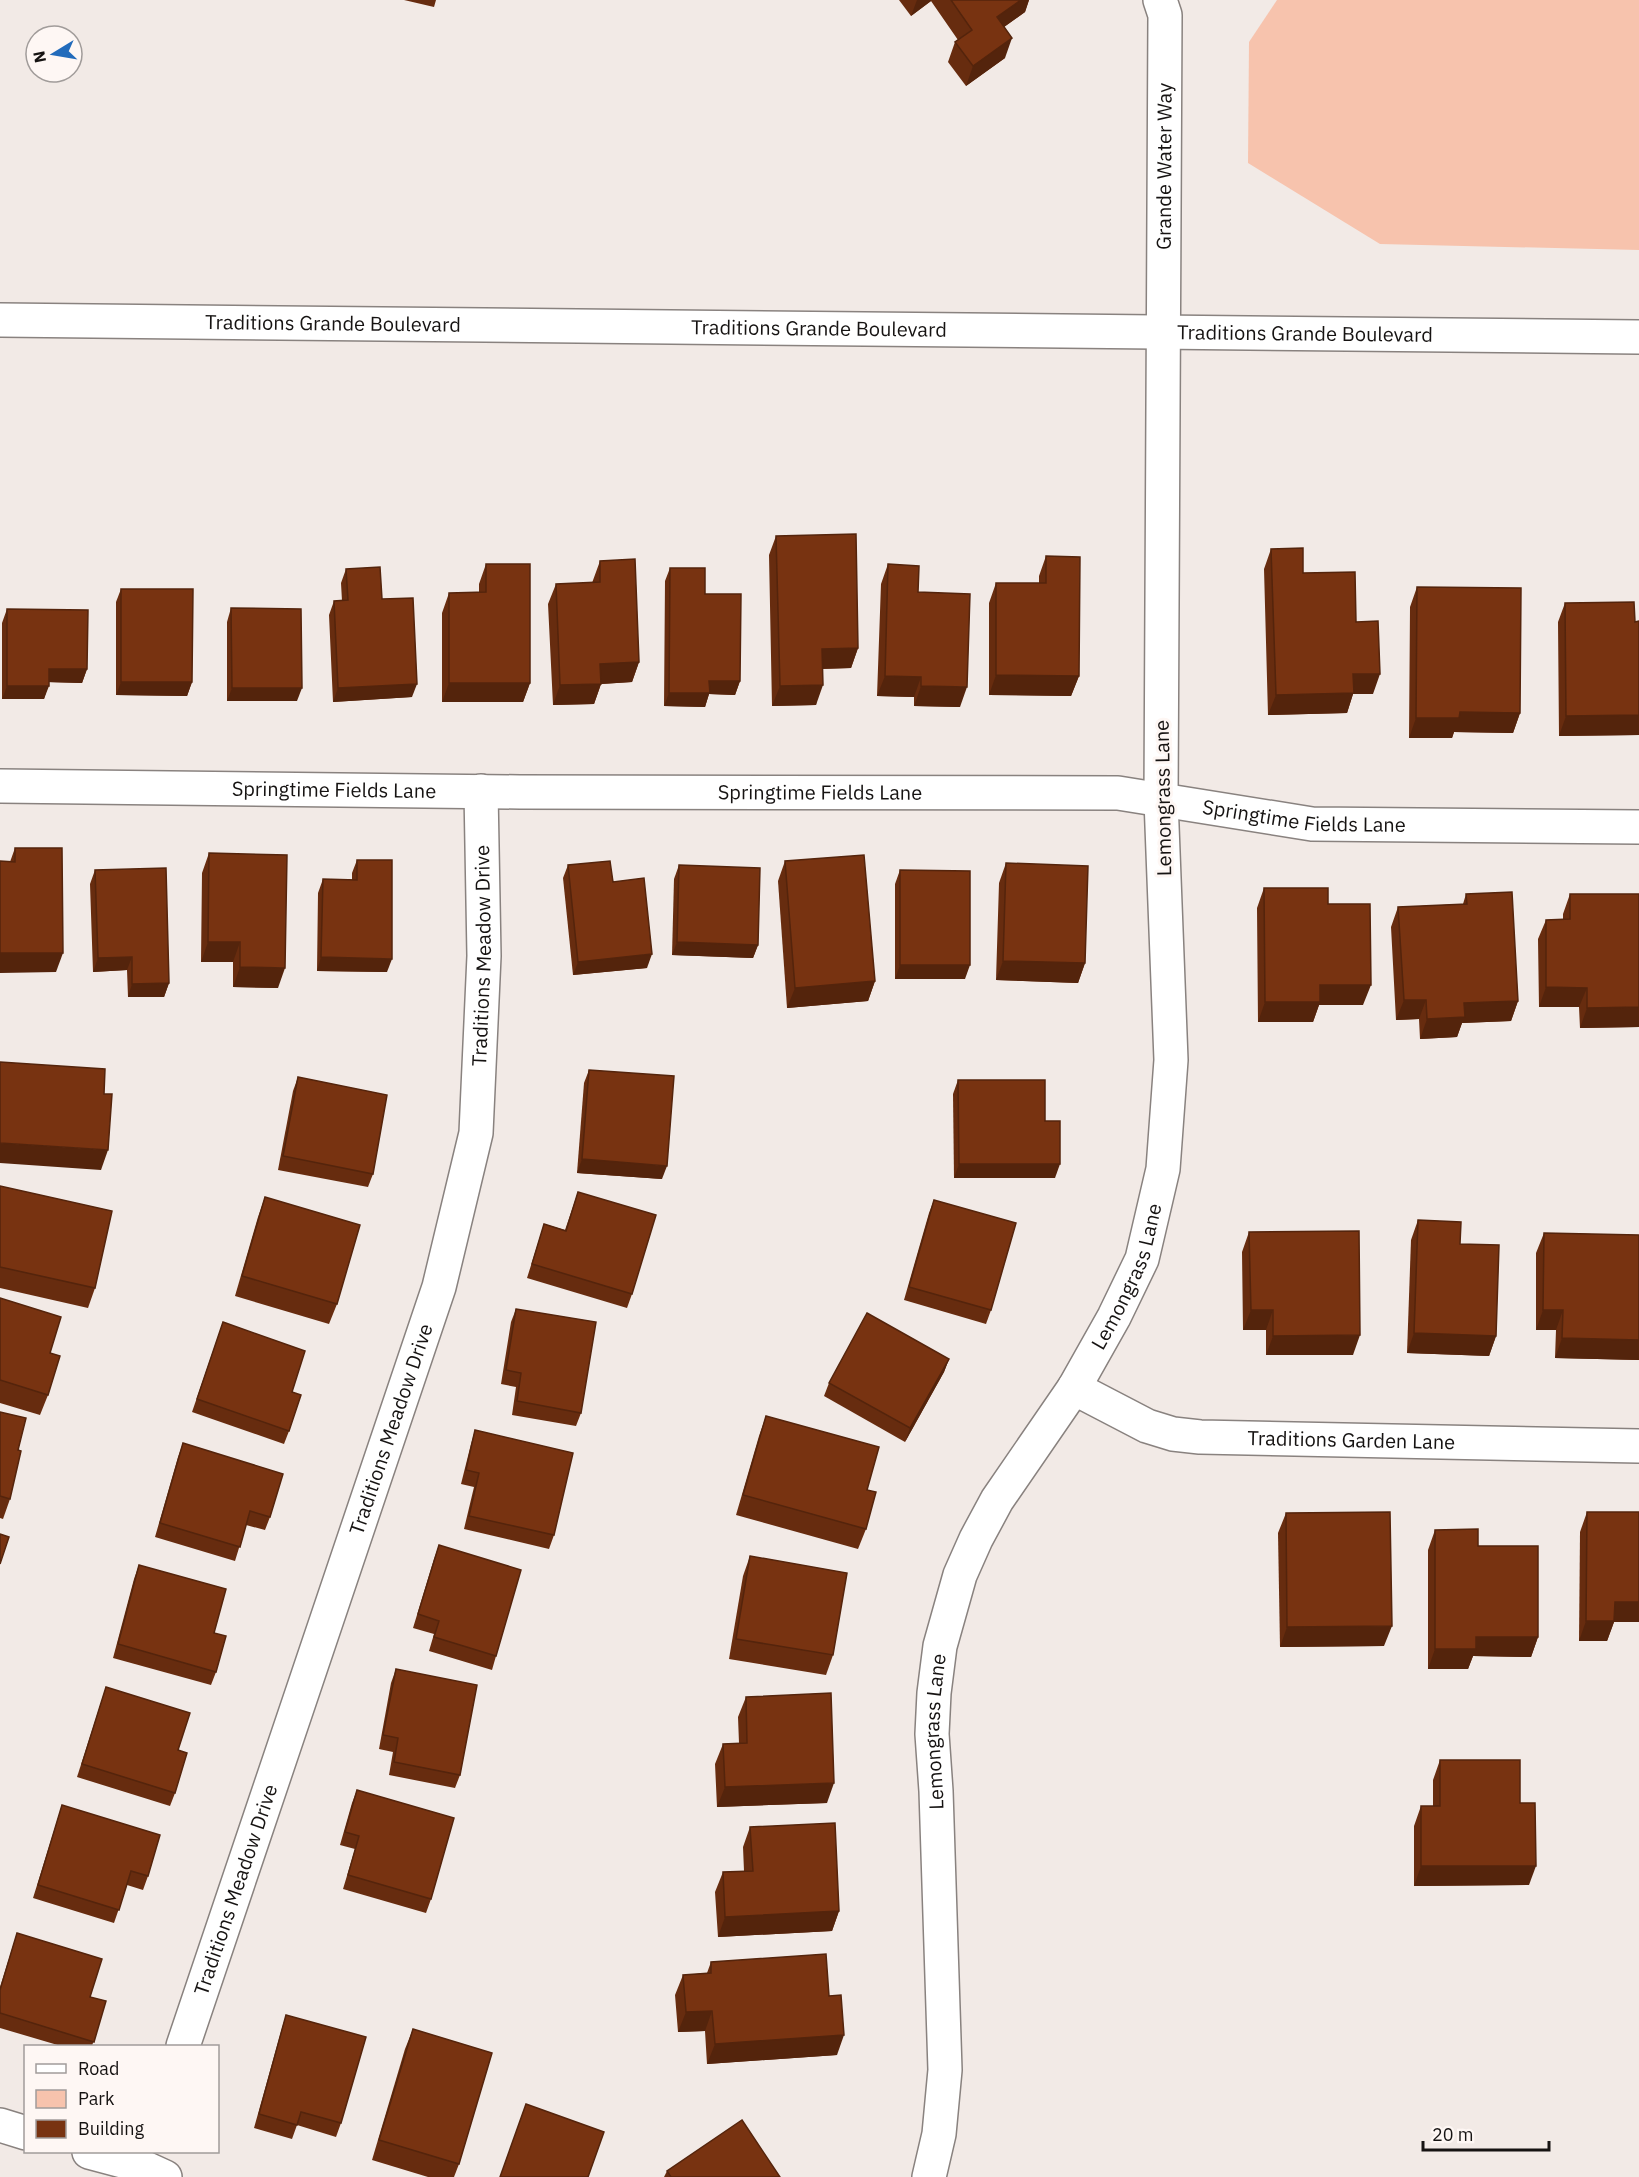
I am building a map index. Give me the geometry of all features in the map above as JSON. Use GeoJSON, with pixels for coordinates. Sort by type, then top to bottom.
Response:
{"type":"FeatureCollection","features":[{"type":"Feature","properties":{"kind":"street","name":"Grande Water Way"},"geometry":{"type":"LineString","coordinates":[[1160,0],[1165,15],[1162,333]]}},
{"type":"Feature","properties":{"kind":"street","name":"Traditions Grande Boulevard"},"geometry":{"type":"LineString","coordinates":[[0,320],[1639,337]]}},
{"type":"Feature","properties":{"kind":"street","name":"Lemongrass Lane"},"geometry":{"type":"LineString","coordinates":[[928,2177],[944,2105],[945,2070],[932,1734],[933,1693],[940,1646],[960,1575],[976,1539],[997,1500],[1074,1388],[1114,1317],[1142,1259],[1163,1169],[1171,1060],[1161,800],[1162,333]]}},
{"type":"Feature","properties":{"kind":"street","name":"Springtime Fields Lane"},"geometry":{"type":"LineString","coordinates":[[0,786],[481,791],[1118,793],[1312,824],[1639,827]]}},
{"type":"Feature","properties":{"kind":"street","name":"Traditions Meadow Drive"},"geometry":{"type":"LineString","coordinates":[[183,2045],[439,1287],[476,1133],[484,956],[481,791]]}},
{"type":"Feature","properties":{"kind":"street","name":"Traditions Garden Lane"},"geometry":{"type":"LineString","coordinates":[[1074,1388],[1130,1418],[1173,1434],[1639,1446]]}},
{"type":"Feature","properties":{"kind":"street"},"geometry":{"type":"LineString","coordinates":[[0,2125],[24,2132]]}},
{"type":"Feature","properties":{"kind":"street"},"geometry":{"type":"LineString","coordinates":[[98,2153],[151,2165]]}},
{"type":"Feature","properties":{"kind":"green space"},"geometry":{"type":"Polygon","coordinates":[[[1277,0],[1639,0],[1639,250],[1380,244],[1248,163],[1249,42],[1277,0]]]}},
{"type":"Feature","properties":{"kind":"building"},"geometry":{"type":"Polygon","coordinates":[[[951,0],[1021,0],[997,17],[1012,38],[973,66],[955,42],[972,30],[951,0]]]}},
{"type":"Feature","properties":{"kind":"building"},"geometry":{"type":"Polygon","coordinates":[[[856,534],[858,648],[822,649],[823,685],[780,686],[776,536],[856,534]]]}},
{"type":"Feature","properties":{"kind":"building"},"geometry":{"type":"Polygon","coordinates":[[[1303,548],[1303,573],[1355,572],[1356,622],[1378,621],[1380,674],[1353,674],[1354,693],[1276,695],[1271,549],[1303,548]]]}},
{"type":"Feature","properties":{"kind":"building"},"geometry":{"type":"Polygon","coordinates":[[[1046,556],[1080,557],[1079,676],[996,675],[996,583],[1046,583],[1046,556]]]}},
{"type":"Feature","properties":{"kind":"building"},"geometry":{"type":"Polygon","coordinates":[[[635,559],[639,662],[600,664],[601,684],[560,685],[556,584],[600,582],[600,561],[635,559]]]}},
{"type":"Feature","properties":{"kind":"building"},"geometry":{"type":"Polygon","coordinates":[[[486,564],[530,564],[530,683],[449,683],[449,593],[486,592],[486,564]]]}},
{"type":"Feature","properties":{"kind":"building"},"geometry":{"type":"Polygon","coordinates":[[[888,564],[919,566],[918,592],[970,594],[967,687],[921,686],[921,677],[885,676],[888,564]]]}},
{"type":"Feature","properties":{"kind":"building"},"geometry":{"type":"Polygon","coordinates":[[[380,567],[382,599],[413,598],[417,684],[338,688],[334,601],[348,600],[346,569],[380,567]]]}},
{"type":"Feature","properties":{"kind":"building"},"geometry":{"type":"Polygon","coordinates":[[[670,568],[705,568],[705,594],[741,594],[740,681],[709,681],[710,693],[669,693],[670,568]]]}},
{"type":"Feature","properties":{"kind":"building"},"geometry":{"type":"Polygon","coordinates":[[[1417,587],[1521,588],[1520,713],[1460,712],[1459,718],[1416,718],[1417,587]]]}},
{"type":"Feature","properties":{"kind":"building"},"geometry":{"type":"Polygon","coordinates":[[[121,589],[193,589],[192,682],[121,682],[121,589]]]}},
{"type":"Feature","properties":{"kind":"building"},"geometry":{"type":"Polygon","coordinates":[[[1634,602],[1635,622],[1639,621],[1639,715],[1566,716],[1565,603],[1634,602]]]}},
{"type":"Feature","properties":{"kind":"building"},"geometry":{"type":"Polygon","coordinates":[[[231,608],[301,609],[302,688],[232,688],[231,608]]]}},
{"type":"Feature","properties":{"kind":"building"},"geometry":{"type":"Polygon","coordinates":[[[7,609],[88,610],[87,669],[49,669],[49,686],[7,686],[7,609]]]}},
{"type":"Feature","properties":{"kind":"building"},"geometry":{"type":"Polygon","coordinates":[[[15,848],[62,848],[63,953],[0,953],[0,861],[15,862],[15,848]]]}},
{"type":"Feature","properties":{"kind":"building"},"geometry":{"type":"Polygon","coordinates":[[[209,853],[287,855],[285,968],[240,967],[240,942],[208,942],[209,853]]]}},
{"type":"Feature","properties":{"kind":"building"},"geometry":{"type":"Polygon","coordinates":[[[864,855],[875,981],[795,988],[785,861],[864,855]]]}},
{"type":"Feature","properties":{"kind":"building"},"geometry":{"type":"Polygon","coordinates":[[[357,860],[392,860],[392,959],[321,957],[323,879],[357,880],[357,860]]]}},
{"type":"Feature","properties":{"kind":"building"},"geometry":{"type":"Polygon","coordinates":[[[610,861],[613,882],[644,878],[652,954],[578,962],[568,865],[610,861]]]}},
{"type":"Feature","properties":{"kind":"building"},"geometry":{"type":"Polygon","coordinates":[[[1006,863],[1088,866],[1085,963],[1003,961],[1006,863]]]}},
{"type":"Feature","properties":{"kind":"building"},"geometry":{"type":"Polygon","coordinates":[[[679,865],[760,868],[758,945],[677,942],[679,865]]]}},
{"type":"Feature","properties":{"kind":"building"},"geometry":{"type":"Polygon","coordinates":[[[166,868],[169,983],[132,984],[132,957],[98,958],[95,870],[166,868]]]}},
{"type":"Feature","properties":{"kind":"building"},"geometry":{"type":"Polygon","coordinates":[[[900,870],[970,871],[970,965],[900,965],[900,870]]]}},
{"type":"Feature","properties":{"kind":"building"},"geometry":{"type":"Polygon","coordinates":[[[1264,888],[1328,888],[1328,904],[1370,904],[1371,985],[1320,985],[1320,1002],[1265,1002],[1264,888]]]}},
{"type":"Feature","properties":{"kind":"building"},"geometry":{"type":"Polygon","coordinates":[[[1512,892],[1518,1001],[1464,1003],[1465,1017],[1427,1019],[1426,1000],[1404,1000],[1398,907],[1467,904],[1466,894],[1512,892]]]}},
{"type":"Feature","properties":{"kind":"building"},"geometry":{"type":"Polygon","coordinates":[[[1570,894],[1639,894],[1639,1007],[1587,1008],[1587,988],[1546,987],[1546,920],[1570,919],[1570,894]]]}},
{"type":"Feature","properties":{"kind":"building"},"geometry":{"type":"Polygon","coordinates":[[[0,1062],[105,1069],[104,1094],[112,1094],[108,1150],[0,1143],[0,1062]]]}},
{"type":"Feature","properties":{"kind":"building"},"geometry":{"type":"Polygon","coordinates":[[[589,1070],[674,1076],[667,1166],[582,1159],[589,1070]]]}},
{"type":"Feature","properties":{"kind":"building"},"geometry":{"type":"Polygon","coordinates":[[[298,1077],[387,1095],[373,1174],[283,1156],[298,1077]]]}},
{"type":"Feature","properties":{"kind":"building"},"geometry":{"type":"Polygon","coordinates":[[[958,1080],[1045,1080],[1045,1121],[1060,1121],[1060,1164],[959,1164],[958,1080]]]}},
{"type":"Feature","properties":{"kind":"building"},"geometry":{"type":"Polygon","coordinates":[[[0,1186],[112,1211],[95,1288],[0,1267],[0,1186]]]}},
{"type":"Feature","properties":{"kind":"building"},"geometry":{"type":"Polygon","coordinates":[[[578,1192],[656,1215],[632,1294],[532,1264],[544,1224],[566,1231],[578,1192]]]}},
{"type":"Feature","properties":{"kind":"building"},"geometry":{"type":"Polygon","coordinates":[[[265,1197],[360,1225],[337,1304],[242,1276],[265,1197]]]}},
{"type":"Feature","properties":{"kind":"building"},"geometry":{"type":"Polygon","coordinates":[[[934,1200],[1016,1223],[991,1310],[909,1287],[934,1200]]]}},
{"type":"Feature","properties":{"kind":"building"},"geometry":{"type":"Polygon","coordinates":[[[1418,1220],[1461,1222],[1460,1244],[1499,1245],[1496,1336],[1414,1333],[1418,1220]]]}},
{"type":"Feature","properties":{"kind":"building"},"geometry":{"type":"Polygon","coordinates":[[[1359,1231],[1360,1335],[1273,1336],[1273,1310],[1251,1310],[1249,1232],[1359,1231]]]}},
{"type":"Feature","properties":{"kind":"building"},"geometry":{"type":"Polygon","coordinates":[[[1544,1233],[1639,1235],[1639,1340],[1562,1338],[1563,1310],[1543,1310],[1544,1233]]]}},
{"type":"Feature","properties":{"kind":"building"},"geometry":{"type":"Polygon","coordinates":[[[0,1298],[61,1317],[50,1353],[60,1356],[48,1395],[0,1380],[0,1298]]]}},
{"type":"Feature","properties":{"kind":"building"},"geometry":{"type":"Polygon","coordinates":[[[516,1309],[596,1322],[581,1413],[517,1401],[521,1373],[506,1370],[516,1309]]]}},
{"type":"Feature","properties":{"kind":"building"},"geometry":{"type":"Polygon","coordinates":[[[867,1313],[949,1359],[910,1428],[829,1383],[867,1313]]]}},
{"type":"Feature","properties":{"kind":"building"},"geometry":{"type":"Polygon","coordinates":[[[223,1322],[305,1351],[292,1392],[301,1395],[289,1431],[197,1399],[223,1322]]]}},
{"type":"Feature","properties":{"kind":"building"},"geometry":{"type":"Polygon","coordinates":[[[0,1412],[26,1418],[10,1499],[0,1496],[0,1412]]]}},
{"type":"Feature","properties":{"kind":"building"},"geometry":{"type":"Polygon","coordinates":[[[766,1416],[879,1447],[867,1490],[876,1492],[866,1529],[743,1495],[766,1416]]]}},
{"type":"Feature","properties":{"kind":"building"},"geometry":{"type":"Polygon","coordinates":[[[475,1430],[573,1453],[554,1535],[469,1516],[479,1473],[466,1470],[475,1430]]]}},
{"type":"Feature","properties":{"kind":"building"},"geometry":{"type":"Polygon","coordinates":[[[183,1443],[283,1474],[270,1517],[250,1511],[240,1547],[160,1523],[183,1443]]]}},
{"type":"Feature","properties":{"kind":"building"},"geometry":{"type":"Polygon","coordinates":[[[1390,1512],[1392,1626],[1287,1627],[1286,1513],[1390,1512]]]}},
{"type":"Feature","properties":{"kind":"building"},"geometry":{"type":"Polygon","coordinates":[[[1587,1512],[1639,1512],[1639,1602],[1615,1602],[1614,1621],[1586,1621],[1587,1512]]]}},
{"type":"Feature","properties":{"kind":"building"},"geometry":{"type":"Polygon","coordinates":[[[1478,1529],[1478,1546],[1538,1546],[1538,1637],[1476,1637],[1476,1649],[1435,1649],[1435,1530],[1478,1529]]]}},
{"type":"Feature","properties":{"kind":"building"},"geometry":{"type":"Polygon","coordinates":[[[0,1534],[9,1537],[0,1564],[0,1534]]]}},
{"type":"Feature","properties":{"kind":"building"},"geometry":{"type":"Polygon","coordinates":[[[439,1545],[521,1570],[496,1656],[434,1637],[439,1621],[418,1614],[439,1545]]]}},
{"type":"Feature","properties":{"kind":"building"},"geometry":{"type":"Polygon","coordinates":[[[750,1556],[847,1573],[833,1655],[736,1639],[750,1556]]]}},
{"type":"Feature","properties":{"kind":"building"},"geometry":{"type":"Polygon","coordinates":[[[139,1565],[226,1589],[214,1633],[226,1636],[216,1672],[118,1644],[139,1565]]]}},
{"type":"Feature","properties":{"kind":"building"},"geometry":{"type":"Polygon","coordinates":[[[396,1669],[477,1685],[460,1775],[394,1762],[398,1738],[383,1735],[396,1669]]]}},
{"type":"Feature","properties":{"kind":"building"},"geometry":{"type":"Polygon","coordinates":[[[106,1687],[190,1713],[178,1750],[187,1753],[175,1793],[82,1764],[106,1687]]]}},
{"type":"Feature","properties":{"kind":"building"},"geometry":{"type":"Polygon","coordinates":[[[831,1693],[834,1783],[725,1787],[723,1744],[747,1743],[746,1697],[831,1693]]]}},
{"type":"Feature","properties":{"kind":"building"},"geometry":{"type":"Polygon","coordinates":[[[1440,1760],[1520,1760],[1520,1803],[1535,1803],[1536,1866],[1421,1866],[1421,1806],[1440,1806],[1440,1760]]]}},
{"type":"Feature","properties":{"kind":"building"},"geometry":{"type":"Polygon","coordinates":[[[357,1790],[454,1818],[431,1899],[348,1875],[359,1836],[345,1832],[357,1790]]]}},
{"type":"Feature","properties":{"kind":"building"},"geometry":{"type":"Polygon","coordinates":[[[62,1805],[160,1835],[148,1876],[131,1871],[119,1910],[38,1885],[62,1805]]]}},
{"type":"Feature","properties":{"kind":"building"},"geometry":{"type":"Polygon","coordinates":[[[835,1823],[839,1911],[725,1917],[723,1872],[753,1871],[750,1827],[835,1823]]]}},
{"type":"Feature","properties":{"kind":"building"},"geometry":{"type":"Polygon","coordinates":[[[17,1933],[102,1959],[90,1997],[106,2001],[94,2042],[0,2013],[0,1990],[17,1933]]]}},
{"type":"Feature","properties":{"kind":"building"},"geometry":{"type":"Polygon","coordinates":[[[826,1954],[829,1996],[841,1995],[844,2035],[715,2044],[712,2011],[686,2012],[683,1975],[711,1973],[711,1962],[826,1954]]]}},
{"type":"Feature","properties":{"kind":"building"},"geometry":{"type":"Polygon","coordinates":[[[286,2015],[366,2037],[341,2123],[301,2112],[297,2125],[259,2114],[286,2015]]]}},
{"type":"Feature","properties":{"kind":"building"},"geometry":{"type":"Polygon","coordinates":[[[413,2029],[492,2053],[459,2164],[379,2140],[413,2029]]]}},
{"type":"Feature","properties":{"kind":"building"},"geometry":{"type":"Polygon","coordinates":[[[526,2104],[604,2132],[588,2177],[500,2177],[526,2104]]]}},
{"type":"Feature","properties":{"kind":"building"},"geometry":{"type":"Polygon","coordinates":[[[742,2120],[780,2177],[671,2177],[667,2171],[742,2120]]]}}]}
